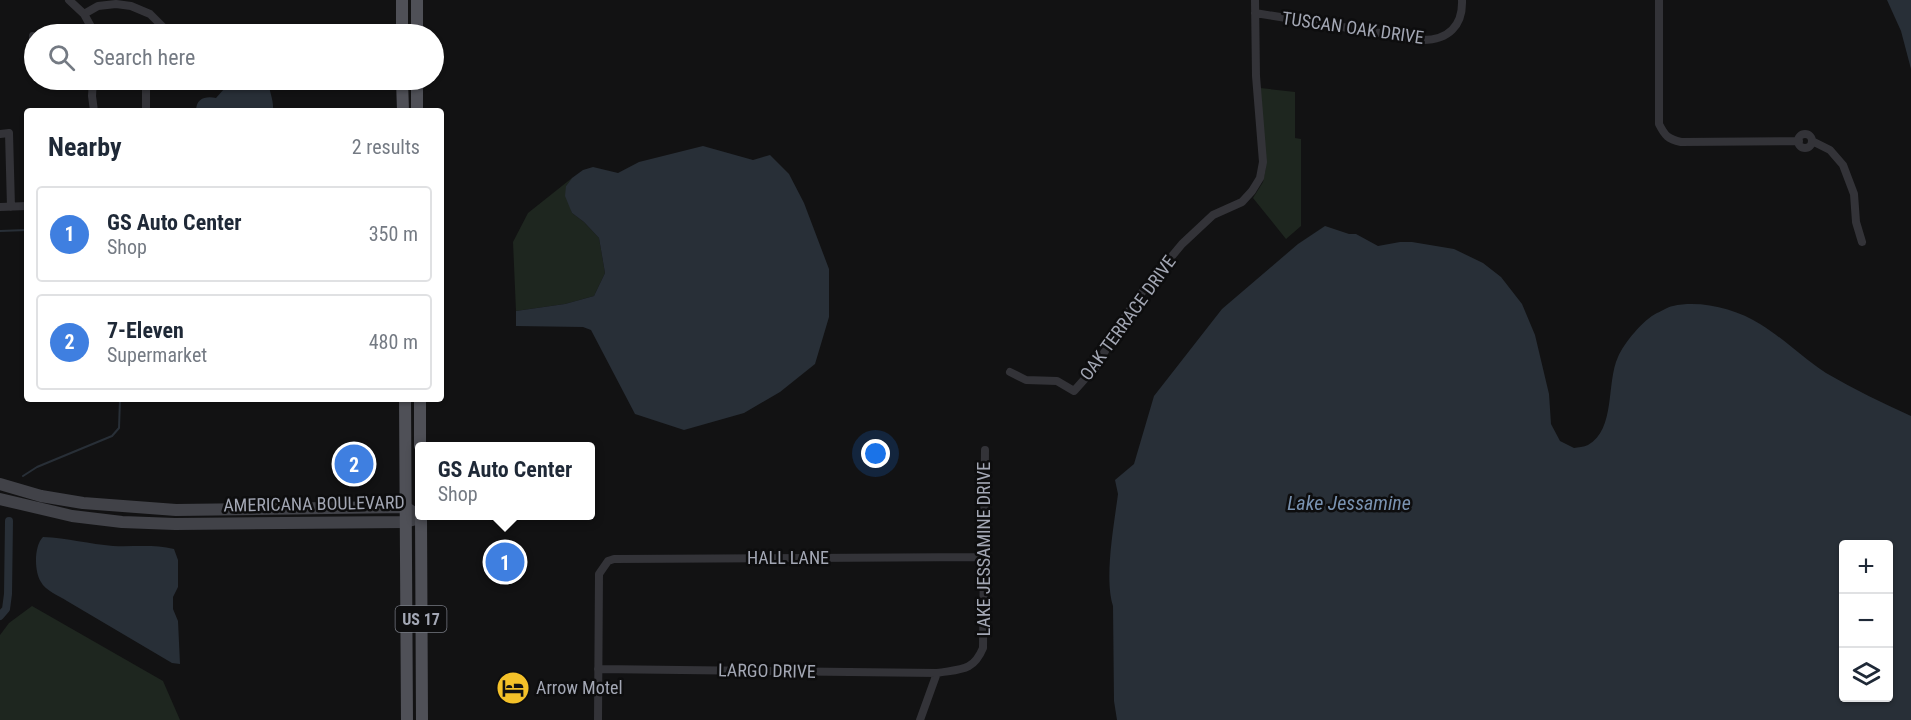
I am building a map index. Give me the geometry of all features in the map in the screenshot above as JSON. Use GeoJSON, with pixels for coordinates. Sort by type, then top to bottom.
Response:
{"type":"FeatureCollection","features":[{"type":"Feature","properties":{"kind":"main road"},"geometry":{"type":"LineString","coordinates":[[402,0],[413,24]]}},
{"type":"Feature","properties":{"kind":"main road"},"geometry":{"type":"LineString","coordinates":[[402,0],[402,24]]}},
{"type":"Feature","properties":{"kind":"main road"},"geometry":{"type":"LineString","coordinates":[[417,0],[417,24]]}},
{"type":"Feature","properties":{"kind":"main road"},"geometry":{"type":"LineString","coordinates":[[402,90],[403,108]]}},
{"type":"Feature","properties":{"kind":"main road"},"geometry":{"type":"LineString","coordinates":[[417,90],[417,108]]}},
{"type":"Feature","properties":{"kind":"main road","name":"US 17"},"geometry":{"type":"LineString","coordinates":[[405,402],[407,720]]}},
{"type":"Feature","properties":{"kind":"main road"},"geometry":{"type":"LineString","coordinates":[[420,402],[420,442]]}},
{"type":"Feature","properties":{"kind":"main road","name":"AMERICANA BOULEVARD"},"geometry":{"type":"LineString","coordinates":[[0,484],[41,496],[138,508],[176,510],[405,507],[415,513]]}},
{"type":"Feature","properties":{"kind":"main road","name":"AMERICANA BOULEVARD"},"geometry":{"type":"LineString","coordinates":[[0,499],[72,516],[122,522],[175,524],[405,522],[415,518]]}},
{"type":"Feature","properties":{"kind":"main road","name":"US 17"},"geometry":{"type":"LineString","coordinates":[[421,520],[422,720]]}},
{"type":"Feature","properties":{"kind":"street"},"geometry":{"type":"LineString","coordinates":[[69,0],[84,14],[90,24]]}},
{"type":"Feature","properties":{"kind":"street","name":"OAK TERRACE DRIVE"},"geometry":{"type":"LineString","coordinates":[[1010,372],[1026,380],[1057,381],[1074,391],[1098,364],[1118,327],[1143,291],[1182,244],[1213,215],[1242,202],[1252,191],[1260,178],[1263,162],[1256,76],[1255,0]]}},
{"type":"Feature","properties":{"kind":"street","name":"TUSCAN OAK DRIVE"},"geometry":{"type":"LineString","coordinates":[[1255,14],[1433,40],[1444,37],[1454,29],[1461,17],[1462,0]]}},
{"type":"Feature","properties":{"kind":"street"},"geometry":{"type":"LineString","coordinates":[[1659,0],[1659,124],[1665,136],[1681,142],[1799,141],[1801,147],[1806,148],[1810,147],[1812,141],[1830,150],[1843,165],[1854,194],[1856,222],[1862,242]]}},
{"type":"Feature","properties":{"kind":"street"},"geometry":{"type":"LineString","coordinates":[[84,14],[98,6],[116,4],[131,6],[150,14],[161,24]]}},
{"type":"Feature","properties":{"kind":"street"},"geometry":{"type":"LineString","coordinates":[[92,90],[94,108]]}},
{"type":"Feature","properties":{"kind":"street"},"geometry":{"type":"LineString","coordinates":[[146,90],[146,108]]}},
{"type":"Feature","properties":{"kind":"street"},"geometry":{"type":"LineString","coordinates":[[0,134],[9,134],[10,207]]}},
{"type":"Feature","properties":{"kind":"street"},"geometry":{"type":"LineString","coordinates":[[0,207],[24,207]]}},
{"type":"Feature","properties":{"kind":"street","name":"LAKE JESSAMINE DRIVE"},"geometry":{"type":"LineString","coordinates":[[937,673],[966,669],[978,661],[983,648],[985,450]]}},
{"type":"Feature","properties":{"kind":"street"},"geometry":{"type":"LineString","coordinates":[[272,508],[272,523]]}},
{"type":"Feature","properties":{"kind":"street"},"geometry":{"type":"LineString","coordinates":[[175,524],[176,510]]}},
{"type":"Feature","properties":{"kind":"street","name":"HALL LANE"},"geometry":{"type":"LineString","coordinates":[[598,669],[599,574],[608,561],[614,559],[984,557]]}},
{"type":"Feature","properties":{"kind":"street"},"geometry":{"type":"LineString","coordinates":[[598,669],[598,720]]}},
{"type":"Feature","properties":{"kind":"street","name":"LARGO DRIVE"},"geometry":{"type":"LineString","coordinates":[[598,669],[937,673]]}},
{"type":"Feature","properties":{"kind":"street"},"geometry":{"type":"LineString","coordinates":[[920,720],[937,673]]}},
{"type":"Feature","properties":{"kind":"shaded area"},"geometry":{"type":"Polygon","coordinates":[[[1260,88],[1295,92],[1295,138],[1301,139],[1301,226],[1286,239],[1253,198],[1263,182],[1266,167],[1260,88]]]}},
{"type":"Feature","properties":{"kind":"shaded area"},"geometry":{"type":"Polygon","coordinates":[[[572,178],[566,186],[572,213],[599,238],[605,273],[594,296],[565,304],[516,311],[513,242],[528,213],[572,178]]]}},
{"type":"Feature","properties":{"kind":"shaded area"},"geometry":{"type":"Polygon","coordinates":[[[32,606],[163,681],[180,720],[0,720],[0,635],[9,623],[32,606]]]}},
{"type":"Feature","properties":{"kind":"water"},"geometry":{"type":"Polygon","coordinates":[[[1887,0],[1911,0],[1911,69],[1901,31],[1887,0]]]}},
{"type":"Feature","properties":{"kind":"water"},"geometry":{"type":"Polygon","coordinates":[[[223,90],[270,90],[273,108],[196,108],[198,103],[205,98],[216,98],[223,90]]]}},
{"type":"Feature","properties":{"kind":"water"},"geometry":{"type":"Polygon","coordinates":[[[703,146],[753,160],[770,155],[789,174],[804,203],[829,269],[829,317],[815,364],[780,392],[744,413],[684,430],[635,414],[591,330],[583,327],[516,326],[516,311],[565,304],[594,296],[605,273],[599,238],[572,213],[565,196],[566,186],[572,178],[583,170],[593,167],[618,173],[639,162],[703,146]]]}},
{"type":"Feature","properties":{"kind":"water","name":"Lake Jessamine"},"geometry":{"type":"Polygon","coordinates":[[[1325,226],[1356,234],[1378,246],[1412,242],[1454,249],[1483,263],[1501,277],[1522,304],[1535,335],[1549,394],[1551,424],[1560,441],[1574,448],[1588,445],[1597,438],[1603,428],[1618,357],[1629,339],[1652,316],[1669,307],[1695,304],[1729,310],[1760,324],[1826,373],[1911,416],[1911,720],[1117,720],[1114,701],[1113,606],[1109,581],[1118,494],[1115,480],[1134,464],[1154,396],[1222,309],[1298,244],[1325,226]]]}},
{"type":"Feature","properties":{"kind":"water"},"geometry":{"type":"Polygon","coordinates":[[[43,537],[113,546],[151,546],[174,549],[178,560],[178,587],[173,597],[173,609],[178,621],[180,664],[172,663],[46,588],[39,577],[36,565],[38,546],[43,537]]]}},
{"type":"Feature","properties":{"kind":"waterway"},"geometry":{"type":"LineString","coordinates":[[0,231],[24,230]]}},
{"type":"Feature","properties":{"kind":"waterway"},"geometry":{"type":"LineString","coordinates":[[23,476],[37,467],[112,436],[119,428],[120,402]]}},
{"type":"Feature","properties":{"kind":"waterway"},"geometry":{"type":"LineString","coordinates":[[0,616],[6,609],[8,594],[9,521]]}},
{"type":"Feature","properties":{"kind":"place","name":"7-Eleven"},"geometry":{"type":"Point","coordinates":[354,464]}},
{"type":"Feature","properties":{"kind":"place","name":"GS Auto Center"},"geometry":{"type":"Point","coordinates":[505,562]}},
{"type":"Feature","properties":{"kind":"place","name":"Arrow Motel"},"geometry":{"type":"Point","coordinates":[513,688]}}]}
